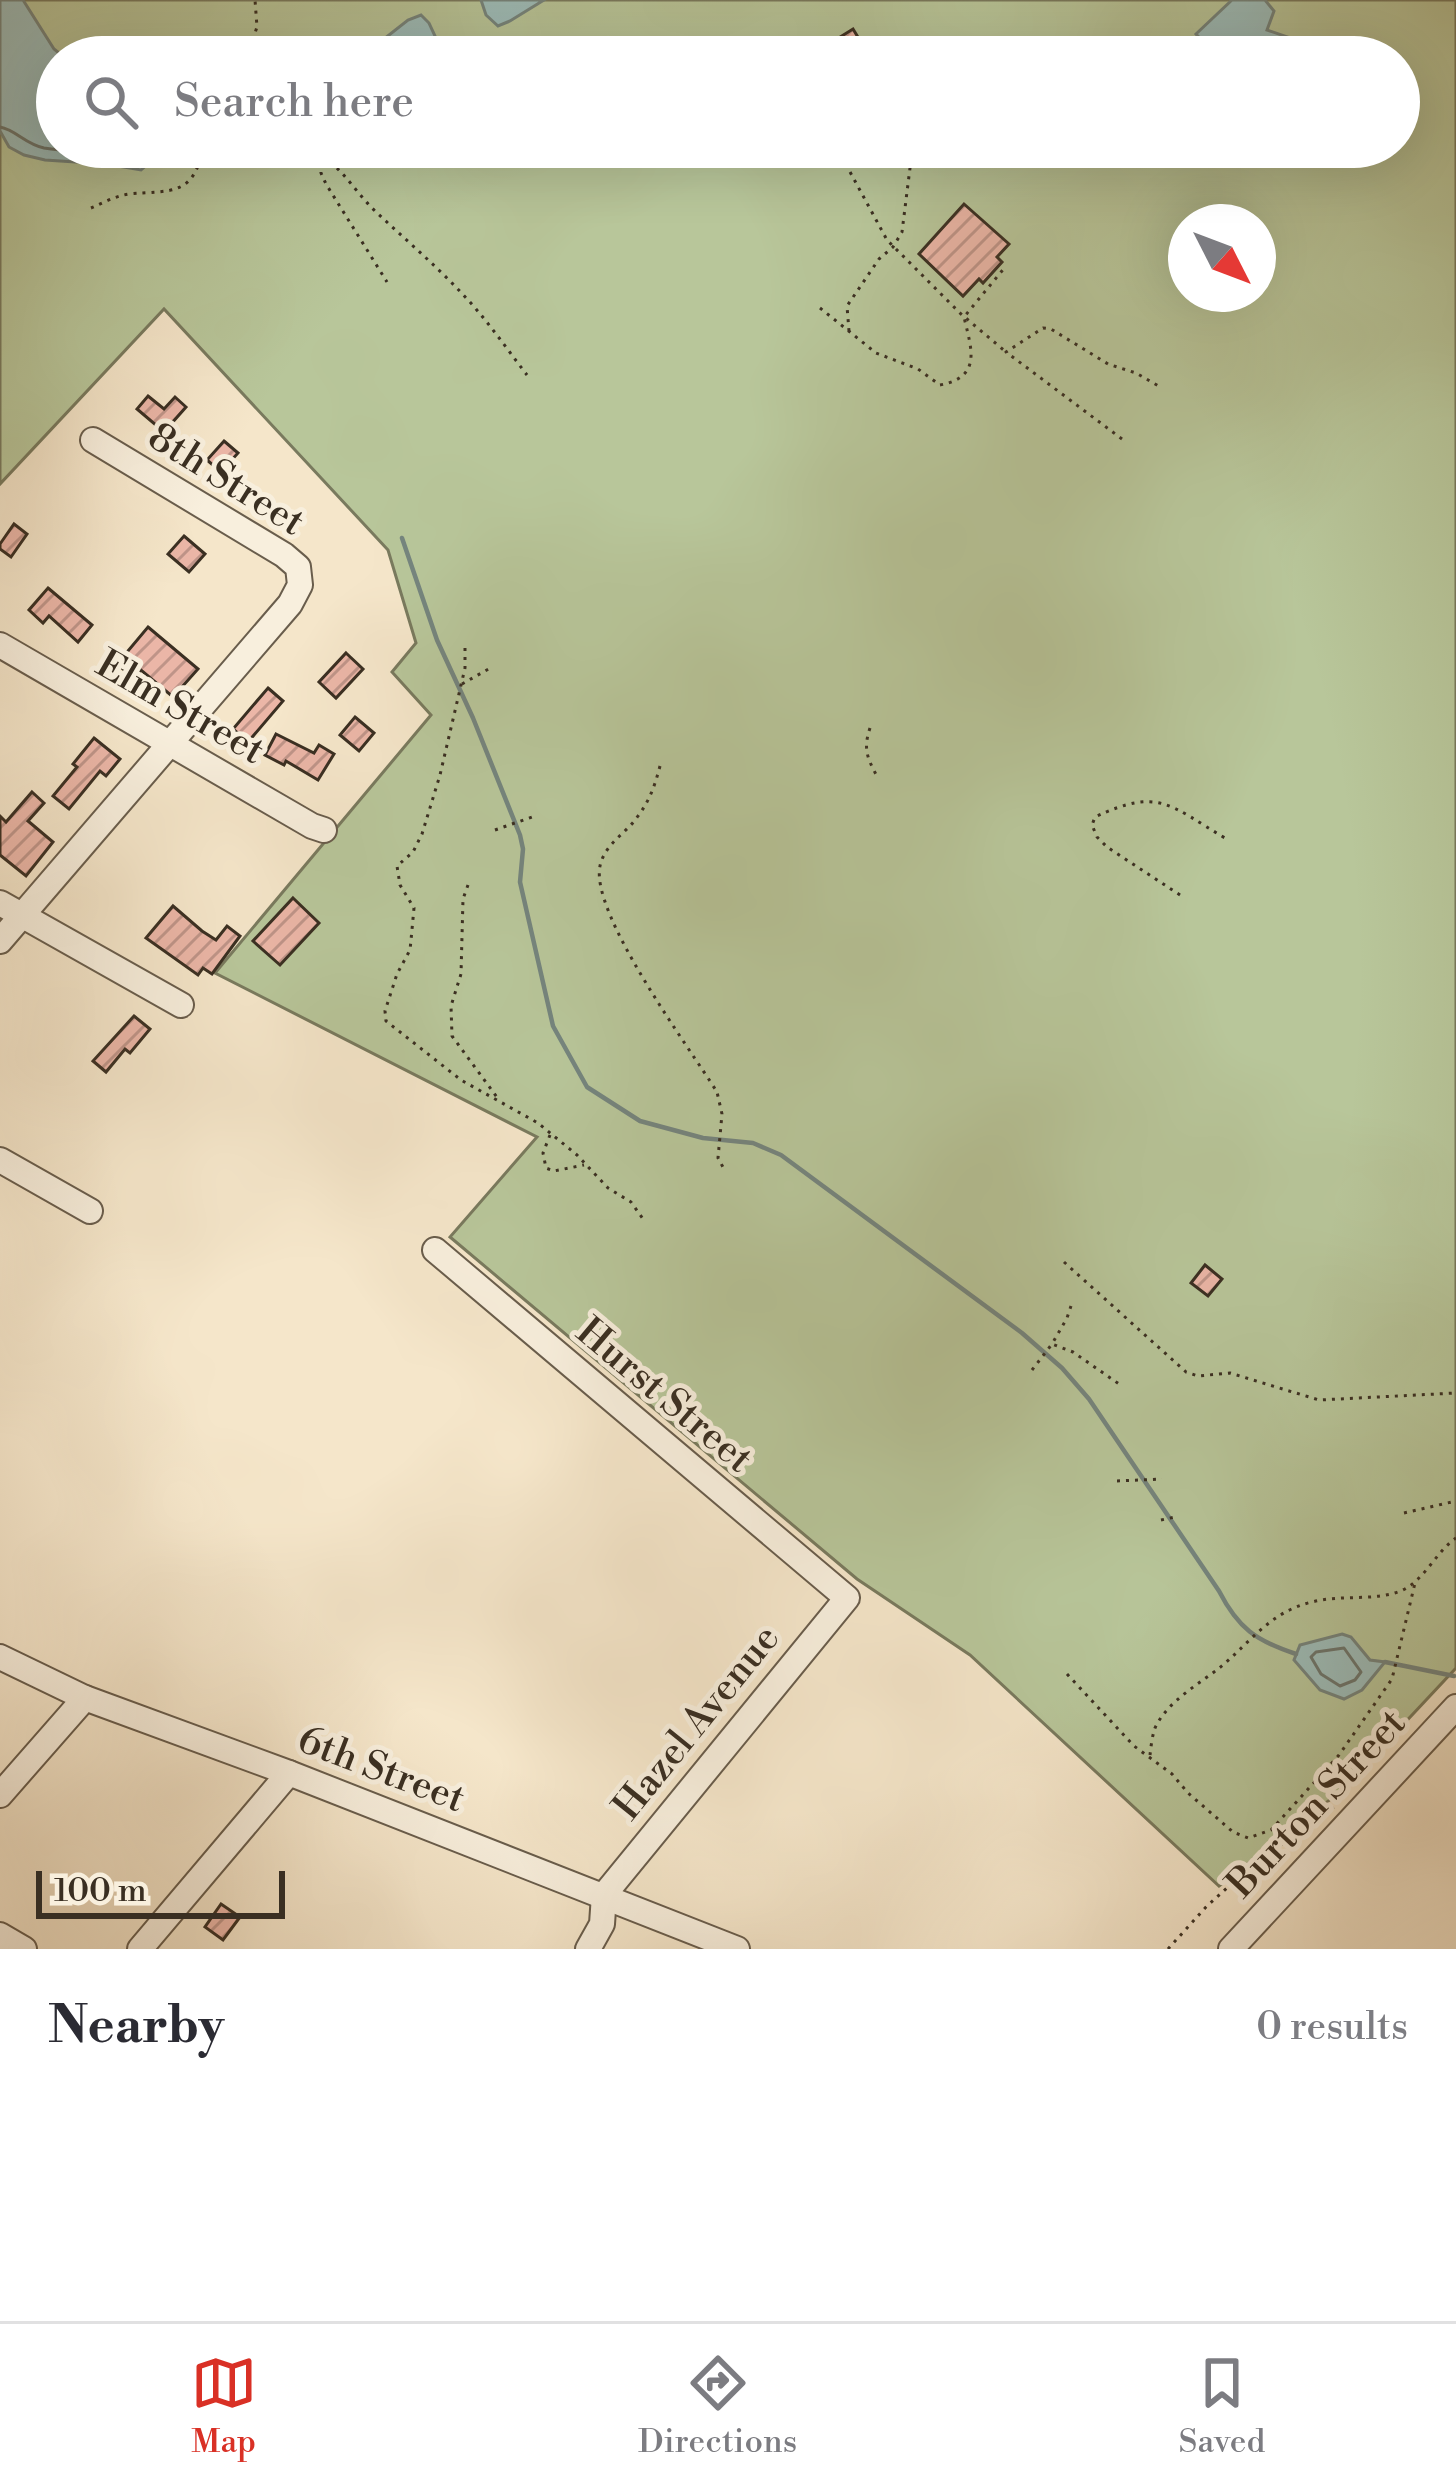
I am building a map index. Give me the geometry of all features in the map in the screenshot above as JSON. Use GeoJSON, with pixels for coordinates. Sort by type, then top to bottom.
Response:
{"type":"FeatureCollection","features":[{"type":"Feature","properties":{"kind":"street","name":"8th Street"},"geometry":{"type":"LineString","coordinates":[[93,440],[298,567],[296,595],[169,744]]}},
{"type":"Feature","properties":{"kind":"street","name":"Elm Street"},"geometry":{"type":"LineString","coordinates":[[0,645],[324,830]]}},
{"type":"Feature","properties":{"kind":"street"},"geometry":{"type":"LineString","coordinates":[[0,940],[11,909],[169,744]]}},
{"type":"Feature","properties":{"kind":"street"},"geometry":{"type":"LineString","coordinates":[[11,909],[181,1005]]}},
{"type":"Feature","properties":{"kind":"street"},"geometry":{"type":"LineString","coordinates":[[0,1160],[90,1210]]}},
{"type":"Feature","properties":{"kind":"street","name":"Hurst Street"},"geometry":{"type":"LineString","coordinates":[[435,1250],[847,1598]]}},
{"type":"Feature","properties":{"kind":"street","name":"Hazel Avenue"},"geometry":{"type":"LineString","coordinates":[[604,1895],[847,1598]]}},
{"type":"Feature","properties":{"kind":"street","name":"6th Street"},"geometry":{"type":"LineString","coordinates":[[0,1657],[85,1698],[736,1949]]}},
{"type":"Feature","properties":{"kind":"street"},"geometry":{"type":"LineString","coordinates":[[0,1795],[85,1698]]}},
{"type":"Feature","properties":{"kind":"street","name":"Burton Street"},"geometry":{"type":"LineString","coordinates":[[1231,1949],[1456,1707]]}},
{"type":"Feature","properties":{"kind":"street"},"geometry":{"type":"LineString","coordinates":[[140,1949],[289,1773]]}},
{"type":"Feature","properties":{"kind":"street"},"geometry":{"type":"LineString","coordinates":[[588,1949],[602,1924],[604,1895]]}},
{"type":"Feature","properties":{"kind":"street"},"geometry":{"type":"LineString","coordinates":[[0,1935],[24,1949]]}},
{"type":"Feature","properties":{"kind":"path"},"geometry":{"type":"LineString","coordinates":[[254,0],[254,36]]}},
{"type":"Feature","properties":{"kind":"path"},"geometry":{"type":"LineString","coordinates":[[91,208],[122,195],[171,192],[191,181],[200,168]]}},
{"type":"Feature","properties":{"kind":"path"},"geometry":{"type":"LineString","coordinates":[[321,168],[387,282]]}},
{"type":"Feature","properties":{"kind":"path"},"geometry":{"type":"LineString","coordinates":[[336,168],[475,308],[527,375]]}},
{"type":"Feature","properties":{"kind":"path"},"geometry":{"type":"LineString","coordinates":[[848,168],[893,247],[964,317],[1122,440]]}},
{"type":"Feature","properties":{"kind":"path"},"geometry":{"type":"LineString","coordinates":[[849,332],[847,306],[902,232],[910,168]]}},
{"type":"Feature","properties":{"kind":"path"},"geometry":{"type":"LineString","coordinates":[[964,317],[1006,266]]}},
{"type":"Feature","properties":{"kind":"path"},"geometry":{"type":"LineString","coordinates":[[820,308],[876,353],[918,369],[940,385],[954,382],[969,369],[973,358],[964,317]]}},
{"type":"Feature","properties":{"kind":"path"},"geometry":{"type":"LineString","coordinates":[[1006,352],[1042,328],[1051,329],[1108,364],[1162,388]]}},
{"type":"Feature","properties":{"kind":"path"},"geometry":{"type":"LineString","coordinates":[[465,648],[465,668],[422,834],[397,866],[400,884],[413,908],[411,940],[385,1011],[386,1021],[461,1080],[551,1133],[608,1188],[631,1202],[643,1220]]}},
{"type":"Feature","properties":{"kind":"path"},"geometry":{"type":"LineString","coordinates":[[460,685],[492,667]]}},
{"type":"Feature","properties":{"kind":"path"},"geometry":{"type":"LineString","coordinates":[[870,728],[864,746],[878,778]]}},
{"type":"Feature","properties":{"kind":"path"},"geometry":{"type":"LineString","coordinates":[[660,766],[652,797],[611,843],[600,864],[599,889],[633,960],[717,1092],[722,1114],[718,1158],[724,1169]]}},
{"type":"Feature","properties":{"kind":"path"},"geometry":{"type":"LineString","coordinates":[[1180,895],[1107,848],[1097,837],[1095,817],[1149,799],[1225,838]]}},
{"type":"Feature","properties":{"kind":"path"},"geometry":{"type":"LineString","coordinates":[[495,830],[532,817]]}},
{"type":"Feature","properties":{"kind":"path"},"geometry":{"type":"LineString","coordinates":[[468,885],[463,899],[461,974],[451,1006],[452,1036],[502,1104]]}},
{"type":"Feature","properties":{"kind":"path"},"geometry":{"type":"LineString","coordinates":[[551,1133],[543,1153],[546,1168],[586,1165]]}},
{"type":"Feature","properties":{"kind":"path"},"geometry":{"type":"LineString","coordinates":[[1064,1262],[1186,1372],[1198,1376],[1230,1373],[1319,1400],[1456,1393]]}},
{"type":"Feature","properties":{"kind":"path"},"geometry":{"type":"LineString","coordinates":[[1032,1370],[1052,1345],[1071,1306]]}},
{"type":"Feature","properties":{"kind":"path"},"geometry":{"type":"LineString","coordinates":[[1052,1345],[1073,1352],[1119,1384]]}},
{"type":"Feature","properties":{"kind":"path"},"geometry":{"type":"LineString","coordinates":[[1117,1481],[1162,1480]]}},
{"type":"Feature","properties":{"kind":"path"},"geometry":{"type":"LineString","coordinates":[[1404,1514],[1456,1501]]}},
{"type":"Feature","properties":{"kind":"path"},"geometry":{"type":"LineString","coordinates":[[1161,1520],[1175,1517]]}},
{"type":"Feature","properties":{"kind":"path"},"geometry":{"type":"LineString","coordinates":[[1149,1757],[1155,1729],[1167,1711],[1266,1623],[1295,1606],[1318,1600],[1396,1593],[1415,1583],[1456,1538]]}},
{"type":"Feature","properties":{"kind":"path"},"geometry":{"type":"LineString","coordinates":[[1067,1675],[1134,1746],[1172,1774],[1233,1832],[1248,1838],[1271,1830],[1328,1768],[1392,1678],[1415,1583]]}},
{"type":"Feature","properties":{"kind":"path"},"geometry":{"type":"LineString","coordinates":[[1168,1949],[1250,1867],[1347,1796]]}},
{"type":"Feature","properties":{"kind":"green space"},"geometry":{"type":"Polygon","coordinates":[[[0,0],[1456,0],[1456,1668],[1340,1792],[1219,1886],[970,1655],[857,1579],[450,1237],[537,1137],[215,973],[431,715],[392,672],[416,643],[388,550],[164,309],[0,484],[0,0]]]}},
{"type":"Feature","properties":{"kind":"water"},"geometry":{"type":"Polygon","coordinates":[[[0,0],[23,0],[46,36],[36,36],[36,158],[9,147],[0,131],[0,0]]]}},
{"type":"Feature","properties":{"kind":"water"},"geometry":{"type":"Polygon","coordinates":[[[481,0],[544,0],[498,26],[486,15],[481,0]]]}},
{"type":"Feature","properties":{"kind":"water"},"geometry":{"type":"Polygon","coordinates":[[[1232,0],[1265,0],[1274,11],[1267,30],[1284,36],[1198,36],[1232,0]]]}},
{"type":"Feature","properties":{"kind":"water"},"geometry":{"type":"Polygon","coordinates":[[[421,15],[435,36],[388,36],[421,15]]]}},
{"type":"Feature","properties":{"kind":"water"},"geometry":{"type":"Polygon","coordinates":[[[1342,1634],[1351,1637],[1370,1660],[1385,1662],[1362,1690],[1344,1699],[1320,1690],[1294,1660],[1300,1645],[1342,1634]]]}},
{"type":"Feature","properties":{"kind":"building"},"geometry":{"type":"Polygon","coordinates":[[[964,204],[1009,244],[997,257],[1002,262],[963,296],[919,254],[964,204]]]}},
{"type":"Feature","properties":{"kind":"building"},"geometry":{"type":"Polygon","coordinates":[[[148,396],[164,409],[175,397],[186,407],[164,432],[137,409],[148,396]]]}},
{"type":"Feature","properties":{"kind":"building"},"geometry":{"type":"Polygon","coordinates":[[[224,441],[238,453],[221,472],[207,460],[224,441]]]}},
{"type":"Feature","properties":{"kind":"building"},"geometry":{"type":"Polygon","coordinates":[[[14,524],[27,534],[11,557],[0,544],[14,524]]]}},
{"type":"Feature","properties":{"kind":"building"},"geometry":{"type":"Polygon","coordinates":[[[184,536],[205,554],[189,572],[168,554],[184,536]]]}},
{"type":"Feature","properties":{"kind":"building"},"geometry":{"type":"Polygon","coordinates":[[[48,588],[92,625],[78,642],[49,616],[43,623],[29,610],[48,588]]]}},
{"type":"Feature","properties":{"kind":"building"},"geometry":{"type":"Polygon","coordinates":[[[148,627],[198,669],[173,697],[141,670],[134,678],[117,664],[148,627]]]}},
{"type":"Feature","properties":{"kind":"building"},"geometry":{"type":"Polygon","coordinates":[[[346,653],[363,669],[336,698],[319,682],[346,653]]]}},
{"type":"Feature","properties":{"kind":"building"},"geometry":{"type":"Polygon","coordinates":[[[268,688],[283,701],[248,742],[233,729],[268,688]]]}},
{"type":"Feature","properties":{"kind":"building"},"geometry":{"type":"Polygon","coordinates":[[[355,717],[374,733],[359,751],[340,735],[355,717]]]}},
{"type":"Feature","properties":{"kind":"building"},"geometry":{"type":"Polygon","coordinates":[[[276,734],[314,753],[319,745],[334,754],[318,780],[265,755],[276,734]]]}},
{"type":"Feature","properties":{"kind":"building"},"geometry":{"type":"Polygon","coordinates":[[[94,738],[120,759],[106,776],[100,771],[69,809],[53,796],[94,738]]]}},
{"type":"Feature","properties":{"kind":"building"},"geometry":{"type":"Polygon","coordinates":[[[32,792],[44,803],[28,821],[53,842],[26,876],[0,855],[0,816],[6,822],[32,792]]]}},
{"type":"Feature","properties":{"kind":"building"},"geometry":{"type":"Polygon","coordinates":[[[293,898],[319,923],[280,965],[253,941],[293,898]]]}},
{"type":"Feature","properties":{"kind":"building"},"geometry":{"type":"Polygon","coordinates":[[[173,906],[216,940],[227,926],[240,936],[212,974],[203,968],[198,975],[146,938],[173,906]]]}},
{"type":"Feature","properties":{"kind":"building"},"geometry":{"type":"Polygon","coordinates":[[[134,1016],[150,1029],[106,1072],[93,1061],[134,1016]]]}},
{"type":"Feature","properties":{"kind":"building"},"geometry":{"type":"Polygon","coordinates":[[[1205,1265],[1222,1279],[1208,1296],[1191,1283],[1205,1265]]]}},
{"type":"Feature","properties":{"kind":"building"},"geometry":{"type":"Polygon","coordinates":[[[221,1904],[240,1917],[223,1940],[205,1927],[221,1904]]]}},
{"type":"Feature","properties":{"kind":"waterway"},"geometry":{"type":"LineString","coordinates":[[402,538],[437,640],[520,835],[520,882],[553,1026],[587,1087],[640,1121],[703,1138],[753,1143],[781,1155],[1022,1333],[1089,1399],[1233,1615],[1259,1638],[1296,1654]]}},
{"type":"Feature","properties":{"kind":"waterway"},"geometry":{"type":"LineString","coordinates":[[1385,1662],[1454,1676]]}}]}
